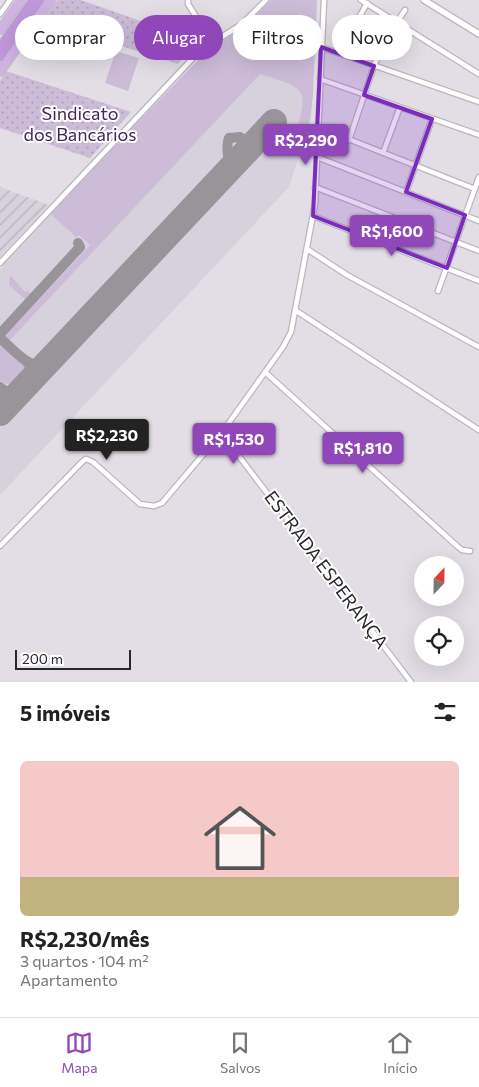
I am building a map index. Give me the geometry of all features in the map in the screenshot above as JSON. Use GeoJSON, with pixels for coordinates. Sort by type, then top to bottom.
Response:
{"type":"FeatureCollection","features":[{"type":"Feature","properties":{"kind":"highway"},"geometry":{"type":"LineString","coordinates":[[24,13],[24,7],[29,0]]}},
{"type":"Feature","properties":{"kind":"highway"},"geometry":{"type":"LineString","coordinates":[[0,47],[33,0]]}},
{"type":"Feature","properties":{"kind":"highway"},"geometry":{"type":"LineString","coordinates":[[0,57],[40,0]]}},
{"type":"Feature","properties":{"kind":"main road"},"geometry":{"type":"LineString","coordinates":[[0,30],[21,0]]}},
{"type":"Feature","properties":{"kind":"main road"},"geometry":{"type":"LineString","coordinates":[[0,72],[52,0]]}},
{"type":"Feature","properties":{"kind":"street"},"geometry":{"type":"LineString","coordinates":[[0,14],[10,0]]}},
{"type":"Feature","properties":{"kind":"street"},"geometry":{"type":"LineString","coordinates":[[188,0],[188,4],[195,15]]}},
{"type":"Feature","properties":{"kind":"street"},"geometry":{"type":"LineString","coordinates":[[223,36],[242,24],[266,0]]}},
{"type":"Feature","properties":{"kind":"street"},"geometry":{"type":"LineString","coordinates":[[322,31],[324,0]]}},
{"type":"Feature","properties":{"kind":"street"},"geometry":{"type":"LineString","coordinates":[[361,0],[385,15]]}},
{"type":"Feature","properties":{"kind":"street"},"geometry":{"type":"LineString","coordinates":[[424,0],[479,34]]}},
{"type":"Feature","properties":{"kind":"street"},"geometry":{"type":"LineString","coordinates":[[360,15],[367,3]]}},
{"type":"Feature","properties":{"kind":"street"},"geometry":{"type":"LineString","coordinates":[[401,15],[405,10]]}},
{"type":"Feature","properties":{"kind":"street"},"geometry":{"type":"LineString","coordinates":[[412,32],[479,74]]}},
{"type":"Feature","properties":{"kind":"street"},"geometry":{"type":"LineString","coordinates":[[0,263],[191,60]]}},
{"type":"Feature","properties":{"kind":"street"},"geometry":{"type":"LineString","coordinates":[[0,546],[86,459],[93,462],[140,504],[154,506],[162,503],[223,431],[283,347],[291,332],[313,216],[321,60]]}},
{"type":"Feature","properties":{"kind":"street"},"geometry":{"type":"LineString","coordinates":[[359,60],[479,102]]}},
{"type":"Feature","properties":{"kind":"street"},"geometry":{"type":"LineString","coordinates":[[349,140],[376,60]]}},
{"type":"Feature","properties":{"kind":"street"},"geometry":{"type":"LineString","coordinates":[[320,79],[479,135]]}},
{"type":"Feature","properties":{"kind":"street"},"geometry":{"type":"LineString","coordinates":[[383,153],[400,107]]}},
{"type":"Feature","properties":{"kind":"street"},"geometry":{"type":"LineString","coordinates":[[406,192],[432,119]]}},
{"type":"Feature","properties":{"kind":"street"},"geometry":{"type":"LineString","coordinates":[[318,127],[475,188]]}},
{"type":"Feature","properties":{"kind":"street"},"geometry":{"type":"LineString","coordinates":[[316,157],[479,221]]}},
{"type":"Feature","properties":{"kind":"street"},"geometry":{"type":"LineString","coordinates":[[438,291],[479,177]]}},
{"type":"Feature","properties":{"kind":"street"},"geometry":{"type":"LineString","coordinates":[[315,187],[479,251]]}},
{"type":"Feature","properties":{"kind":"street"},"geometry":{"type":"LineString","coordinates":[[313,216],[479,281]]}},
{"type":"Feature","properties":{"kind":"street"},"geometry":{"type":"LineString","coordinates":[[307,249],[347,274],[479,346]]}},
{"type":"Feature","properties":{"kind":"street"},"geometry":{"type":"LineString","coordinates":[[295,310],[479,430]]}},
{"type":"Feature","properties":{"kind":"street"},"geometry":{"type":"LineString","coordinates":[[265,372],[457,546],[462,550],[470,551]]}},
{"type":"Feature","properties":{"kind":"street","name":"ESTRADA ESPERANÇA"},"geometry":{"type":"LineString","coordinates":[[223,431],[238,455],[411,682]]}},
{"type":"Feature","properties":{"kind":"highlighted area"},"geometry":{"type":"Polygon","coordinates":[[[321,47],[374,66],[364,95],[432,119],[406,192],[465,215],[447,268],[313,216],[321,47]]]}},
{"type":"Feature","properties":{"kind":"shaded area"},"geometry":{"type":"Polygon","coordinates":[[[240,60],[314,60],[311,120],[289,187],[0,495],[0,270],[4,266],[2,264],[49,213],[60,223],[240,60]]]}},
{"type":"Feature","properties":{"kind":"shaded area"},"geometry":{"type":"Polygon","coordinates":[[[0,187],[49,205],[0,257],[0,187]]]}},
{"type":"Feature","properties":{"kind":"green space"},"geometry":{"type":"Polygon","coordinates":[[[57,0],[81,0],[123,15],[47,15],[57,0]]]}},
{"type":"Feature","properties":{"kind":"green space"},"geometry":{"type":"Polygon","coordinates":[[[271,0],[317,0],[316,15],[256,15],[271,0]]]}},
{"type":"Feature","properties":{"kind":"green space"},"geometry":{"type":"Polygon","coordinates":[[[124,15],[134,19],[134,50],[124,47],[124,15]]]}},
{"type":"Feature","properties":{"kind":"green space"},"geometry":{"type":"Polygon","coordinates":[[[233,34],[233,60],[314,60],[310,119],[302,140],[294,139],[302,110],[303,100],[301,93],[288,83],[260,74],[8,340],[5,337],[8,333],[90,245],[79,235],[76,237],[49,213],[198,60],[223,60],[223,41],[233,34]]]}},
{"type":"Feature","properties":{"kind":"green space"},"geometry":{"type":"Polygon","coordinates":[[[124,53],[134,56],[134,60],[138,60],[128,91],[105,83],[113,60],[124,60],[124,53]]]}},
{"type":"Feature","properties":{"kind":"green space"},"geometry":{"type":"Polygon","coordinates":[[[165,60],[181,60],[178,64],[165,60]]]}},
{"type":"Feature","properties":{"kind":"green space","name":"Sindicato dos Bancários"},"geometry":{"type":"Polygon","coordinates":[[[6,71],[131,112],[90,158],[0,128],[0,81],[6,71]]]}},
{"type":"Feature","properties":{"kind":"green space"},"geometry":{"type":"Polygon","coordinates":[[[10,275],[25,292],[27,290],[33,296],[27,301],[9,285],[10,275]]]}},
{"type":"Feature","properties":{"kind":"green space"},"geometry":{"type":"Polygon","coordinates":[[[0,341],[29,369],[17,382],[9,384],[0,381],[0,341]]]}},
{"type":"Feature","properties":{"kind":"taxiway"},"geometry":{"type":"LineString","coordinates":[[227,172],[229,164],[227,146],[229,138],[240,137],[251,146]]}},
{"type":"Feature","properties":{"kind":"taxiway"},"geometry":{"type":"LineString","coordinates":[[0,334],[80,247],[78,243]]}},
{"type":"Feature","properties":{"kind":"taxiway"},"geometry":{"type":"LineString","coordinates":[[0,338],[31,364],[44,367]]}},
{"type":"Feature","properties":{"kind":"taxiway"},"geometry":{"type":"LineString","coordinates":[[27,362],[32,369],[32,379]]}},
{"type":"Feature","properties":{"kind":"taxiway"},"geometry":{"type":"LineString","coordinates":[[0,387],[5,391],[11,392],[23,389]]}},
{"type":"Feature","properties":{"kind":"taxiway"},"geometry":{"type":"LineString","coordinates":[[4,390],[8,400],[5,408]]}},
{"type":"Feature","properties":{"kind":"runway"},"geometry":{"type":"LineString","coordinates":[[0,413],[274,122]]}}]}
